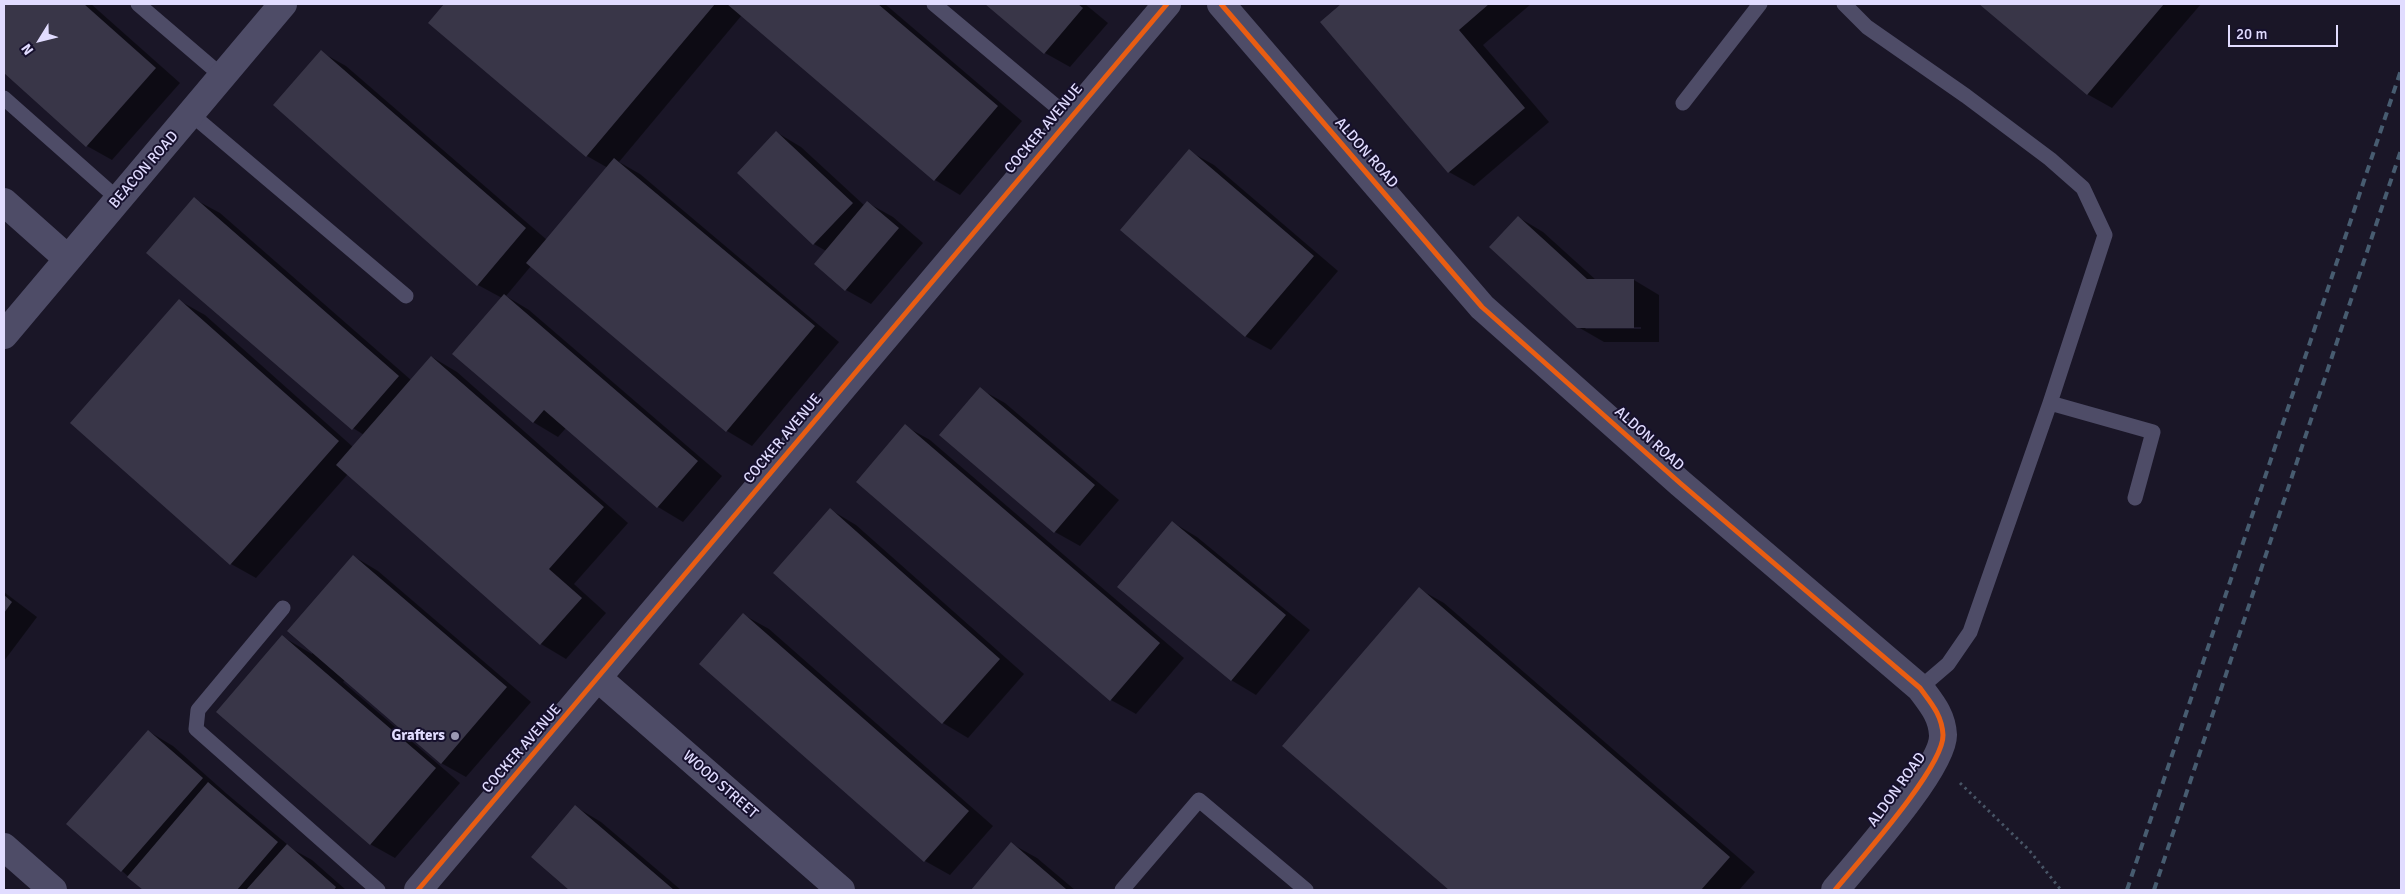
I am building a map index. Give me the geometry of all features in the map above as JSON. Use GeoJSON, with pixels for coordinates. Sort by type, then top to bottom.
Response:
{"type":"FeatureCollection","features":[{"type":"Feature","properties":{"kind":"street","name":"BEACON ROAD"},"geometry":{"type":"LineString","coordinates":[[4,335],[283,4]]}},
{"type":"Feature","properties":{"kind":"street","name":"COCKER AVENUE"},"geometry":{"type":"LineString","coordinates":[[424,888],[1167,4]]}},
{"type":"Feature","properties":{"kind":"street","name":"ALDON ROAD"},"geometry":{"type":"LineString","coordinates":[[1221,4],[1482,307],[1680,483],[1920,688],[1940,716],[1943,737],[1935,762],[1835,890]]}},
{"type":"Feature","properties":{"kind":"street"},"geometry":{"type":"LineString","coordinates":[[4,202],[68,259]]}},
{"type":"Feature","properties":{"kind":"street","name":"WOOD STREET"},"geometry":{"type":"LineString","coordinates":[[599,679],[841,890]]}},
{"type":"Feature","properties":{"kind":"street"},"geometry":{"type":"LineString","coordinates":[[4,847],[53,890]]}},
{"type":"Feature","properties":{"kind":"lane"},"geometry":{"type":"LineString","coordinates":[[138,4],[222,76]]}},
{"type":"Feature","properties":{"kind":"lane"},"geometry":{"type":"LineString","coordinates":[[934,4],[1070,118]]}},
{"type":"Feature","properties":{"kind":"lane"},"geometry":{"type":"LineString","coordinates":[[1683,103],[1760,4]]}},
{"type":"Feature","properties":{"kind":"lane"},"geometry":{"type":"LineString","coordinates":[[1844,4],[1867,27],[1966,96],[2050,159],[2083,188],[2105,235],[2050,403],[1970,632],[1948,664],[1920,688]]}},
{"type":"Feature","properties":{"kind":"lane"},"geometry":{"type":"LineString","coordinates":[[4,98],[118,199]]}},
{"type":"Feature","properties":{"kind":"lane"},"geometry":{"type":"LineString","coordinates":[[191,114],[406,296]]}},
{"type":"Feature","properties":{"kind":"lane"},"geometry":{"type":"LineString","coordinates":[[2050,403],[2153,432],[2135,498]]}},
{"type":"Feature","properties":{"kind":"lane"},"geometry":{"type":"LineString","coordinates":[[283,608],[198,710],[196,729],[378,890]]}},
{"type":"Feature","properties":{"kind":"lane"},"geometry":{"type":"LineString","coordinates":[[1122,890],[1199,800],[1306,890]]}},
{"type":"Feature","properties":{"kind":"path"},"geometry":{"type":"LineString","coordinates":[[1935,762],[1967,788],[2029,850],[2061,890]]}},
{"type":"Feature","properties":{"kind":"building"},"geometry":{"type":"Polygon","coordinates":[[[4,4],[84,4],[156,68],[86,147],[4,73],[4,4]]]}},
{"type":"Feature","properties":{"kind":"building"},"geometry":{"type":"Polygon","coordinates":[[[444,4],[715,4],[586,157],[428,23],[444,4]]]}},
{"type":"Feature","properties":{"kind":"building"},"geometry":{"type":"Polygon","coordinates":[[[727,4],[878,4],[998,106],[934,181],[727,4]]]}},
{"type":"Feature","properties":{"kind":"building"},"geometry":{"type":"Polygon","coordinates":[[[985,4],[1078,4],[1083,8],[1044,54],[985,4]]]}},
{"type":"Feature","properties":{"kind":"building"},"geometry":{"type":"Polygon","coordinates":[[[1341,4],[1489,4],[1459,30],[1525,108],[1448,173],[1320,22],[1341,4]]]}},
{"type":"Feature","properties":{"kind":"building"},"geometry":{"type":"Polygon","coordinates":[[[1979,4],[2164,4],[2087,95],[1979,4]]]}},
{"type":"Feature","properties":{"kind":"building"},"geometry":{"type":"Polygon","coordinates":[[[321,50],[526,228],[477,286],[273,105],[321,50]]]}},
{"type":"Feature","properties":{"kind":"building"},"geometry":{"type":"Polygon","coordinates":[[[776,131],[853,203],[813,245],[737,173],[776,131]]]}},
{"type":"Feature","properties":{"kind":"building"},"geometry":{"type":"Polygon","coordinates":[[[1189,149],[1314,256],[1245,337],[1120,230],[1189,149]]]}},
{"type":"Feature","properties":{"kind":"building"},"geometry":{"type":"Polygon","coordinates":[[[614,158],[815,326],[726,432],[526,263],[614,158]]]}},
{"type":"Feature","properties":{"kind":"building"},"geometry":{"type":"Polygon","coordinates":[[[194,197],[399,376],[352,430],[146,253],[194,197]]]}},
{"type":"Feature","properties":{"kind":"building"},"geometry":{"type":"Polygon","coordinates":[[[867,201],[899,228],[845,291],[814,264],[867,201]]]}},
{"type":"Feature","properties":{"kind":"building"},"geometry":{"type":"Polygon","coordinates":[[[1518,216],[1587,279],[1634,279],[1634,328],[1577,328],[1489,247],[1518,216]]]}},
{"type":"Feature","properties":{"kind":"building"},"geometry":{"type":"Polygon","coordinates":[[[504,294],[698,461],[657,508],[544,410],[533,423],[452,354],[504,294]]]}},
{"type":"Feature","properties":{"kind":"building"},"geometry":{"type":"Polygon","coordinates":[[[179,299],[339,441],[230,565],[70,423],[179,299]]]}},
{"type":"Feature","properties":{"kind":"building"},"geometry":{"type":"Polygon","coordinates":[[[431,356],[604,507],[549,569],[582,598],[540,645],[336,465],[431,356]]]}},
{"type":"Feature","properties":{"kind":"building"},"geometry":{"type":"Polygon","coordinates":[[[980,387],[1095,485],[1054,533],[939,435],[980,387]]]}},
{"type":"Feature","properties":{"kind":"building"},"geometry":{"type":"Polygon","coordinates":[[[905,424],[1160,643],[1110,701],[856,482],[905,424]]]}},
{"type":"Feature","properties":{"kind":"building"},"geometry":{"type":"Polygon","coordinates":[[[830,508],[1000,659],[942,724],[773,573],[830,508]]]}},
{"type":"Feature","properties":{"kind":"building"},"geometry":{"type":"Polygon","coordinates":[[[1172,521],[1286,615],[1231,681],[1117,587],[1172,521]]]}},
{"type":"Feature","properties":{"kind":"building"},"geometry":{"type":"Polygon","coordinates":[[[353,555],[507,687],[441,764],[287,631],[353,555]]]}},
{"type":"Feature","properties":{"kind":"building"},"geometry":{"type":"Polygon","coordinates":[[[1419,587],[1730,857],[1701,890],[1449,890],[1282,746],[1419,587]]]}},
{"type":"Feature","properties":{"kind":"building"},"geometry":{"type":"Polygon","coordinates":[[[4,595],[12,602],[4,613],[4,595]]]}},
{"type":"Feature","properties":{"kind":"building"},"geometry":{"type":"Polygon","coordinates":[[[743,613],[969,811],[924,862],[699,664],[743,613]]]}},
{"type":"Feature","properties":{"kind":"building"},"geometry":{"type":"Polygon","coordinates":[[[282,635],[436,768],[370,845],[216,712],[282,635]]]}},
{"type":"Feature","properties":{"kind":"building"},"geometry":{"type":"Polygon","coordinates":[[[148,730],[203,778],[121,872],[66,824],[148,730]]]}},
{"type":"Feature","properties":{"kind":"building"},"geometry":{"type":"Polygon","coordinates":[[[208,782],[278,842],[237,890],[143,890],[127,877],[208,782]]]}},
{"type":"Feature","properties":{"kind":"building"},"geometry":{"type":"Polygon","coordinates":[[[575,805],[674,890],[569,890],[531,857],[575,805]]]}},
{"type":"Feature","properties":{"kind":"building"},"geometry":{"type":"Polygon","coordinates":[[[1011,842],[1066,889],[971,890],[1011,842]]]}},
{"type":"Feature","properties":{"kind":"building"},"geometry":{"type":"Polygon","coordinates":[[[287,844],[336,887],[334,890],[246,890],[287,844]]]}},
{"type":"Feature","properties":{"kind":"railway"},"geometry":{"type":"LineString","coordinates":[[2127,890],[2401,70]]}},
{"type":"Feature","properties":{"kind":"railway"},"geometry":{"type":"LineString","coordinates":[[2154,890],[2401,150]]}},
{"type":"Feature","properties":{"kind":"cycle path"},"geometry":{"type":"LineString","coordinates":[[418,890],[1167,4]]}},
{"type":"Feature","properties":{"kind":"cycle path"},"geometry":{"type":"LineString","coordinates":[[1221,4],[1482,307],[1680,483],[1920,688],[1932,704],[1941,721],[1943,735],[1940,750],[1930,769],[1898,814],[1835,890]]}},
{"type":"Feature","properties":{"kind":"place","name":"Grafters"},"geometry":{"type":"Point","coordinates":[455,736]}}]}
